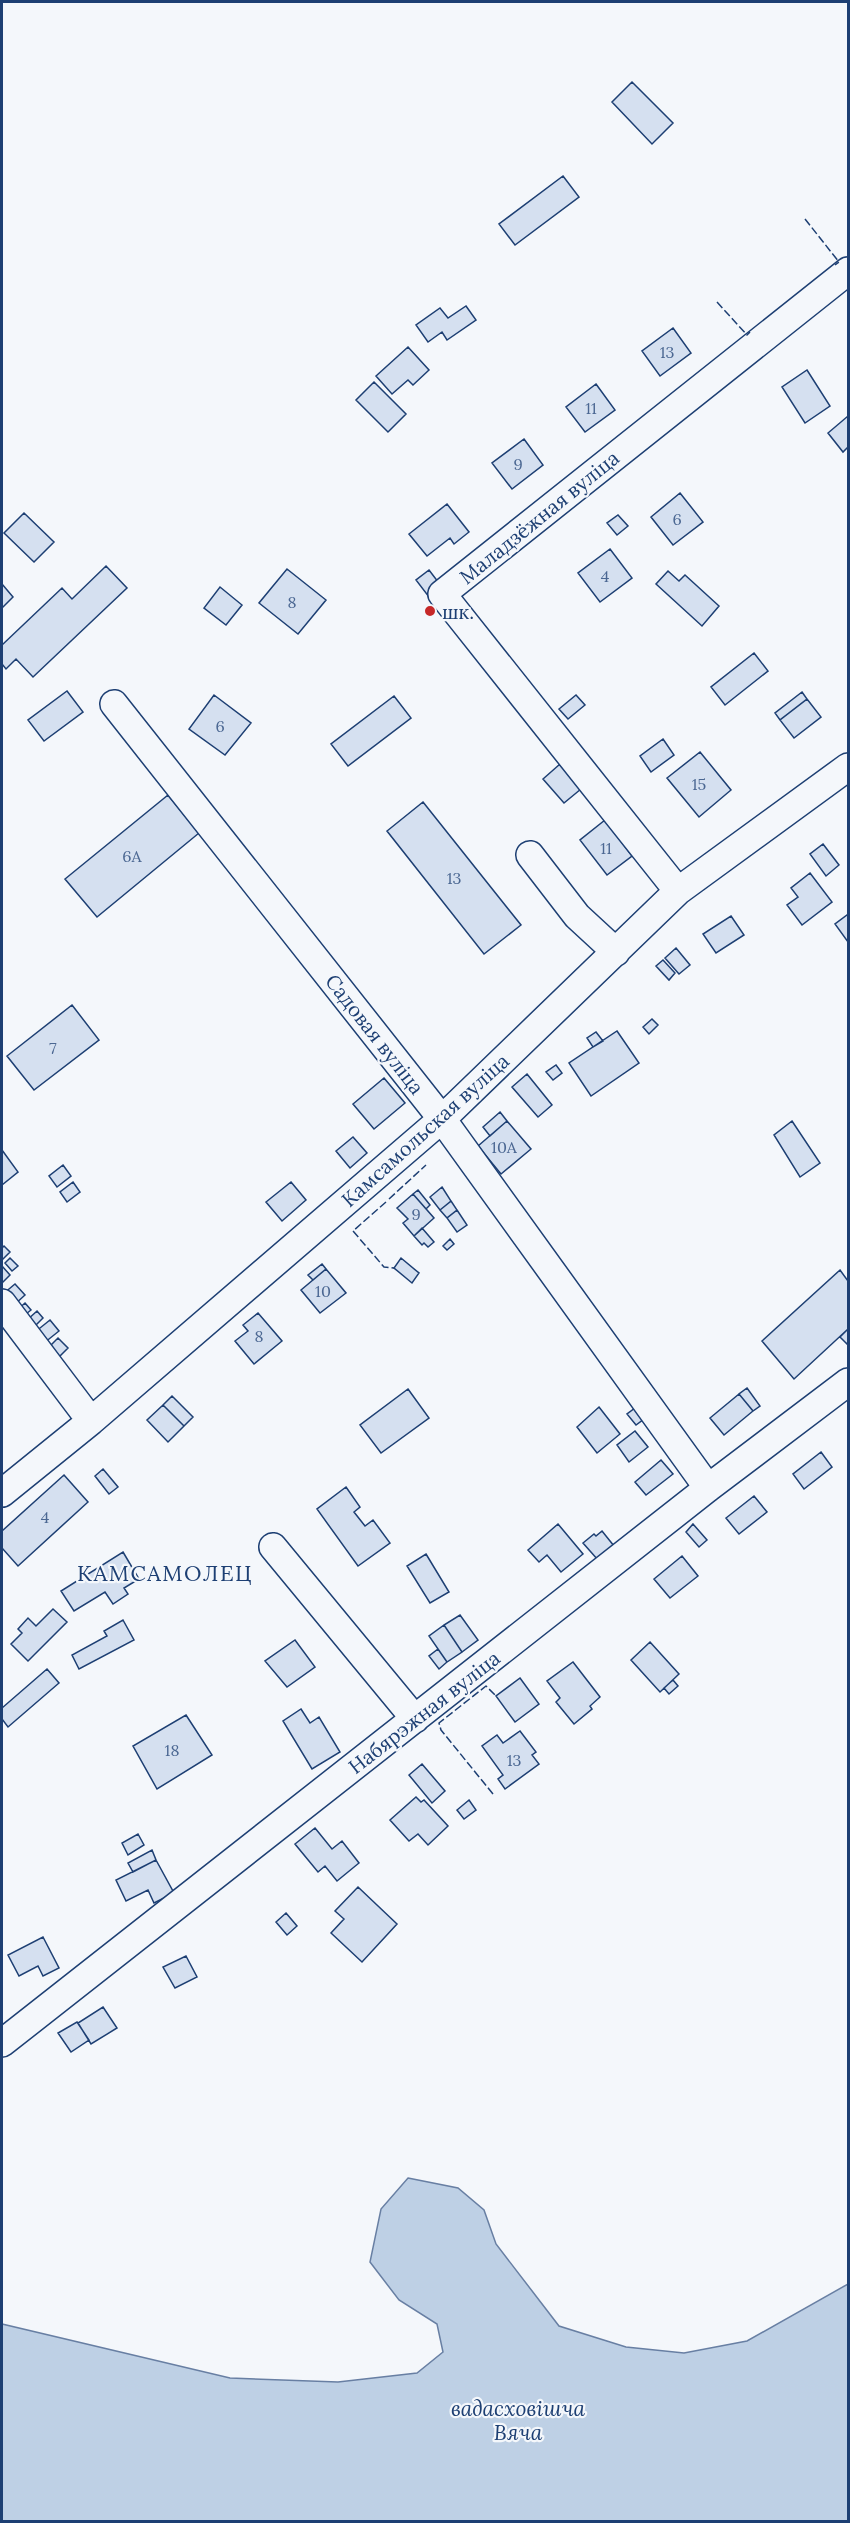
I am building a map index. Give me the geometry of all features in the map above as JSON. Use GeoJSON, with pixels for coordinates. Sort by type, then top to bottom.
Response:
{"type":"FeatureCollection","features":[{"type":"Feature","properties":{"kind":"street","name":"Маладзёжная вуліца"},"geometry":{"type":"LineString","coordinates":[[678,891],[442,594],[849,271]]}},
{"type":"Feature","properties":{"kind":"street","name":"Садовая вуліца"},"geometry":{"type":"LineString","coordinates":[[114,704],[442,1119],[708,1488]]}},
{"type":"Feature","properties":{"kind":"street","name":"Камсамольская вуліца"},"geometry":{"type":"LineString","coordinates":[[2,1493],[91,1421],[442,1119],[678,891],[849,767]]}},
{"type":"Feature","properties":{"kind":"street"},"geometry":{"type":"LineString","coordinates":[[530,855],[577,916],[616,952]]}},
{"type":"Feature","properties":{"kind":"street"},"geometry":{"type":"LineString","coordinates":[[2,1303],[91,1421]]}},
{"type":"Feature","properties":{"kind":"street","name":"Набярэжная вуліца"},"geometry":{"type":"LineString","coordinates":[[2,2043],[708,1488],[849,1382]]}},
{"type":"Feature","properties":{"kind":"street"},"geometry":{"type":"LineString","coordinates":[[273,1547],[415,1719]]}},
{"type":"Feature","properties":{"kind":"water","name":"вадасховішча Вяча"},"geometry":{"type":"Polygon","coordinates":[[[408,2178],[458,2188],[484,2210],[496,2244],[559,2326],[626,2347],[684,2353],[747,2341],[848,2284],[848,2521],[2,2521],[2,2324],[230,2378],[338,2382],[417,2373],[443,2352],[437,2324],[399,2300],[370,2262],[381,2209],[408,2178]]]}},
{"type":"Feature","properties":{"kind":"building"},"geometry":{"type":"Polygon","coordinates":[[[632,82],[673,123],[652,144],[612,102],[632,82]]]}},
{"type":"Feature","properties":{"kind":"building"},"geometry":{"type":"Polygon","coordinates":[[[563,176],[579,197],[515,245],[499,224],[563,176]]]}},
{"type":"Feature","properties":{"kind":"building"},"geometry":{"type":"Polygon","coordinates":[[[466,306],[476,320],[447,340],[442,332],[428,342],[416,325],[440,308],[448,318],[466,306]]]}},
{"type":"Feature","properties":{"kind":"building"},"geometry":{"type":"Polygon","coordinates":[[[673,328],[691,353],[660,376],[642,351],[673,328]]]}},
{"type":"Feature","properties":{"kind":"building"},"geometry":{"type":"Polygon","coordinates":[[[408,347],[429,370],[413,385],[408,380],[392,394],[376,376],[408,347]]]}},
{"type":"Feature","properties":{"kind":"building"},"geometry":{"type":"Polygon","coordinates":[[[807,370],[830,406],[805,423],[782,387],[807,370]]]}},
{"type":"Feature","properties":{"kind":"building"},"geometry":{"type":"Polygon","coordinates":[[[374,382],[406,414],[388,432],[356,400],[374,382]]]}},
{"type":"Feature","properties":{"kind":"building"},"geometry":{"type":"Polygon","coordinates":[[[596,384],[615,410],[585,432],[566,407],[596,384]]]}},
{"type":"Feature","properties":{"kind":"building"},"geometry":{"type":"Polygon","coordinates":[[[848,416],[848,447],[843,452],[828,433],[848,416]]]}},
{"type":"Feature","properties":{"kind":"building"},"geometry":{"type":"Polygon","coordinates":[[[524,439],[543,465],[512,489],[492,463],[524,439]]]}},
{"type":"Feature","properties":{"kind":"building"},"geometry":{"type":"Polygon","coordinates":[[[680,493],[703,522],[673,545],[651,517],[680,493]]]}},
{"type":"Feature","properties":{"kind":"building"},"geometry":{"type":"Polygon","coordinates":[[[447,504],[469,532],[454,544],[450,538],[427,556],[409,534],[447,504]]]}},
{"type":"Feature","properties":{"kind":"building"},"geometry":{"type":"Polygon","coordinates":[[[24,513],[54,542],[34,562],[4,533],[24,513]]]}},
{"type":"Feature","properties":{"kind":"building"},"geometry":{"type":"Polygon","coordinates":[[[618,515],[628,526],[617,535],[607,523],[618,515]]]}},
{"type":"Feature","properties":{"kind":"building"},"geometry":{"type":"Polygon","coordinates":[[[610,549],[632,578],[600,602],[578,573],[610,549]]]}},
{"type":"Feature","properties":{"kind":"building"},"geometry":{"type":"Polygon","coordinates":[[[106,566],[127,588],[33,677],[16,659],[6,669],[2,664],[2,645],[62,588],[72,599],[106,566]]]}},
{"type":"Feature","properties":{"kind":"building"},"geometry":{"type":"Polygon","coordinates":[[[287,569],[326,600],[298,634],[259,603],[287,569]]]}},
{"type":"Feature","properties":{"kind":"building"},"geometry":{"type":"Polygon","coordinates":[[[429,570],[442,587],[429,597],[416,580],[429,570]]]}},
{"type":"Feature","properties":{"kind":"building"},"geometry":{"type":"Polygon","coordinates":[[[668,571],[679,581],[685,575],[719,606],[702,626],[656,584],[668,571]]]}},
{"type":"Feature","properties":{"kind":"building"},"geometry":{"type":"Polygon","coordinates":[[[2,584],[13,597],[2,608],[2,584]]]}},
{"type":"Feature","properties":{"kind":"building"},"geometry":{"type":"Polygon","coordinates":[[[220,587],[242,605],[226,625],[204,608],[220,587]]]}},
{"type":"Feature","properties":{"kind":"building"},"geometry":{"type":"Polygon","coordinates":[[[754,653],[768,671],[725,705],[711,687],[754,653]]]}},
{"type":"Feature","properties":{"kind":"building"},"geometry":{"type":"Polygon","coordinates":[[[67,691],[83,712],[44,741],[28,720],[67,691]]]}},
{"type":"Feature","properties":{"kind":"building"},"geometry":{"type":"Polygon","coordinates":[[[802,692],[807,699],[780,720],[775,713],[802,692]]]}},
{"type":"Feature","properties":{"kind":"building"},"geometry":{"type":"Polygon","coordinates":[[[214,695],[251,723],[225,755],[189,729],[214,695]]]}},
{"type":"Feature","properties":{"kind":"building"},"geometry":{"type":"Polygon","coordinates":[[[576,695],[585,705],[568,719],[559,709],[576,695]]]}},
{"type":"Feature","properties":{"kind":"building"},"geometry":{"type":"Polygon","coordinates":[[[394,696],[411,718],[348,766],[331,744],[394,696]]]}},
{"type":"Feature","properties":{"kind":"building"},"geometry":{"type":"Polygon","coordinates":[[[807,699],[821,717],[794,738],[780,720],[807,699]]]}},
{"type":"Feature","properties":{"kind":"building"},"geometry":{"type":"Polygon","coordinates":[[[663,739],[674,755],[651,772],[640,756],[663,739]]]}},
{"type":"Feature","properties":{"kind":"building"},"geometry":{"type":"Polygon","coordinates":[[[700,752],[731,790],[699,817],[667,778],[700,752]]]}},
{"type":"Feature","properties":{"kind":"building"},"geometry":{"type":"Polygon","coordinates":[[[560,764],[581,789],[564,803],[543,779],[560,764]]]}},
{"type":"Feature","properties":{"kind":"building"},"geometry":{"type":"Polygon","coordinates":[[[168,795],[199,833],[97,917],[65,879],[168,795]]]}},
{"type":"Feature","properties":{"kind":"building"},"geometry":{"type":"Polygon","coordinates":[[[423,802],[521,925],[484,954],[387,831],[423,802]]]}},
{"type":"Feature","properties":{"kind":"building"},"geometry":{"type":"Polygon","coordinates":[[[605,820],[632,856],[607,875],[580,840],[605,820]]]}},
{"type":"Feature","properties":{"kind":"building"},"geometry":{"type":"Polygon","coordinates":[[[823,844],[839,865],[826,876],[810,854],[823,844]]]}},
{"type":"Feature","properties":{"kind":"building"},"geometry":{"type":"Polygon","coordinates":[[[810,873],[832,902],[802,925],[787,905],[798,897],[791,888],[810,873]]]}},
{"type":"Feature","properties":{"kind":"building"},"geometry":{"type":"Polygon","coordinates":[[[731,916],[744,935],[716,953],[703,934],[731,916]]]}},
{"type":"Feature","properties":{"kind":"building"},"geometry":{"type":"Polygon","coordinates":[[[848,916],[848,942],[835,924],[848,916]]]}},
{"type":"Feature","properties":{"kind":"building"},"geometry":{"type":"Polygon","coordinates":[[[676,948],[690,965],[679,974],[665,958],[676,948]]]}},
{"type":"Feature","properties":{"kind":"building"},"geometry":{"type":"Polygon","coordinates":[[[663,960],[675,973],[669,980],[656,966],[663,960]]]}},
{"type":"Feature","properties":{"kind":"building"},"geometry":{"type":"Polygon","coordinates":[[[72,1005],[99,1040],[34,1090],[7,1056],[72,1005]]]}},
{"type":"Feature","properties":{"kind":"building"},"geometry":{"type":"Polygon","coordinates":[[[652,1019],[658,1025],[649,1034],[643,1027],[652,1019]]]}},
{"type":"Feature","properties":{"kind":"building"},"geometry":{"type":"Polygon","coordinates":[[[617,1031],[639,1063],[591,1096],[569,1063],[617,1031]]]}},
{"type":"Feature","properties":{"kind":"building"},"geometry":{"type":"Polygon","coordinates":[[[596,1032],[603,1041],[593,1047],[587,1038],[596,1032]]]}},
{"type":"Feature","properties":{"kind":"building"},"geometry":{"type":"Polygon","coordinates":[[[556,1065],[562,1073],[553,1080],[546,1072],[556,1065]]]}},
{"type":"Feature","properties":{"kind":"building"},"geometry":{"type":"Polygon","coordinates":[[[527,1074],[552,1105],[538,1117],[512,1087],[527,1074]]]}},
{"type":"Feature","properties":{"kind":"building"},"geometry":{"type":"Polygon","coordinates":[[[384,1078],[405,1103],[374,1129],[353,1104],[384,1078]]]}},
{"type":"Feature","properties":{"kind":"building"},"geometry":{"type":"Polygon","coordinates":[[[500,1112],[507,1121],[490,1136],[483,1127],[500,1112]]]}},
{"type":"Feature","properties":{"kind":"building"},"geometry":{"type":"Polygon","coordinates":[[[507,1121],[531,1149],[501,1174],[478,1146],[507,1121]]]}},
{"type":"Feature","properties":{"kind":"building"},"geometry":{"type":"Polygon","coordinates":[[[792,1121],[820,1163],[800,1177],[774,1135],[792,1121]]]}},
{"type":"Feature","properties":{"kind":"building"},"geometry":{"type":"Polygon","coordinates":[[[353,1137],[367,1153],[350,1168],[336,1151],[353,1137]]]}},
{"type":"Feature","properties":{"kind":"building"},"geometry":{"type":"Polygon","coordinates":[[[2,1150],[18,1172],[2,1185],[2,1150]]]}},
{"type":"Feature","properties":{"kind":"building"},"geometry":{"type":"Polygon","coordinates":[[[63,1165],[71,1176],[57,1187],[49,1176],[63,1165]]]}},
{"type":"Feature","properties":{"kind":"building"},"geometry":{"type":"Polygon","coordinates":[[[73,1182],[80,1192],[67,1202],[60,1192],[73,1182]]]}},
{"type":"Feature","properties":{"kind":"building"},"geometry":{"type":"Polygon","coordinates":[[[291,1182],[306,1200],[282,1221],[266,1202],[291,1182]]]}},
{"type":"Feature","properties":{"kind":"building"},"geometry":{"type":"Polygon","coordinates":[[[442,1187],[451,1201],[440,1210],[430,1197],[442,1187]]]}},
{"type":"Feature","properties":{"kind":"building"},"geometry":{"type":"Polygon","coordinates":[[[418,1190],[430,1205],[426,1209],[413,1194],[418,1190]]]}},
{"type":"Feature","properties":{"kind":"building"},"geometry":{"type":"Polygon","coordinates":[[[413,1194],[434,1218],[414,1236],[403,1223],[408,1219],[397,1208],[413,1194]]]}},
{"type":"Feature","properties":{"kind":"building"},"geometry":{"type":"Polygon","coordinates":[[[451,1201],[457,1210],[447,1218],[440,1210],[451,1201]]]}},
{"type":"Feature","properties":{"kind":"building"},"geometry":{"type":"Polygon","coordinates":[[[457,1210],[467,1225],[457,1232],[447,1218],[457,1210]]]}},
{"type":"Feature","properties":{"kind":"building"},"geometry":{"type":"Polygon","coordinates":[[[422,1228],[434,1242],[428,1247],[424,1243],[422,1245],[414,1236],[422,1228]]]}},
{"type":"Feature","properties":{"kind":"building"},"geometry":{"type":"Polygon","coordinates":[[[450,1239],[454,1244],[447,1250],[443,1246],[450,1239]]]}},
{"type":"Feature","properties":{"kind":"building"},"geometry":{"type":"Polygon","coordinates":[[[4,1246],[10,1252],[2,1260],[2,1248],[4,1246]]]}},
{"type":"Feature","properties":{"kind":"building"},"geometry":{"type":"Polygon","coordinates":[[[10,1258],[18,1266],[12,1271],[5,1263],[10,1258]]]}},
{"type":"Feature","properties":{"kind":"building"},"geometry":{"type":"Polygon","coordinates":[[[401,1258],[419,1273],[412,1283],[394,1268],[401,1258]]]}},
{"type":"Feature","properties":{"kind":"building"},"geometry":{"type":"Polygon","coordinates":[[[322,1264],[326,1269],[313,1280],[308,1275],[322,1264]]]}},
{"type":"Feature","properties":{"kind":"building"},"geometry":{"type":"Polygon","coordinates":[[[2,1266],[10,1275],[2,1283],[2,1266]]]}},
{"type":"Feature","properties":{"kind":"building"},"geometry":{"type":"Polygon","coordinates":[[[326,1269],[346,1293],[320,1313],[301,1290],[326,1269]]]}},
{"type":"Feature","properties":{"kind":"building"},"geometry":{"type":"Polygon","coordinates":[[[840,1270],[848,1281],[848,1329],[794,1379],[762,1341],[840,1270]]]}},
{"type":"Feature","properties":{"kind":"building"},"geometry":{"type":"Polygon","coordinates":[[[15,1284],[25,1295],[13,1306],[3,1294],[15,1284]]]}},
{"type":"Feature","properties":{"kind":"building"},"geometry":{"type":"Polygon","coordinates":[[[25,1303],[31,1310],[21,1318],[16,1311],[25,1303]]]}},
{"type":"Feature","properties":{"kind":"building"},"geometry":{"type":"Polygon","coordinates":[[[37,1311],[43,1318],[33,1328],[26,1321],[37,1311]]]}},
{"type":"Feature","properties":{"kind":"building"},"geometry":{"type":"Polygon","coordinates":[[[258,1313],[282,1341],[254,1364],[235,1341],[248,1331],[243,1325],[258,1313]]]}},
{"type":"Feature","properties":{"kind":"building"},"geometry":{"type":"Polygon","coordinates":[[[50,1320],[59,1331],[44,1343],[35,1332],[50,1320]]]}},
{"type":"Feature","properties":{"kind":"building"},"geometry":{"type":"Polygon","coordinates":[[[848,1329],[848,1342],[847,1344],[840,1337],[848,1329]]]}},
{"type":"Feature","properties":{"kind":"building"},"geometry":{"type":"Polygon","coordinates":[[[58,1338],[68,1348],[58,1358],[48,1348],[58,1338]]]}},
{"type":"Feature","properties":{"kind":"building"},"geometry":{"type":"Polygon","coordinates":[[[747,1388],[760,1406],[753,1411],[739,1394],[747,1388]]]}},
{"type":"Feature","properties":{"kind":"building"},"geometry":{"type":"Polygon","coordinates":[[[408,1389],[429,1418],[381,1453],[360,1425],[408,1389]]]}},
{"type":"Feature","properties":{"kind":"building"},"geometry":{"type":"Polygon","coordinates":[[[739,1394],[753,1411],[724,1435],[710,1418],[739,1394]]]}},
{"type":"Feature","properties":{"kind":"building"},"geometry":{"type":"Polygon","coordinates":[[[172,1396],[193,1417],[184,1426],[163,1405],[172,1396]]]}},
{"type":"Feature","properties":{"kind":"building"},"geometry":{"type":"Polygon","coordinates":[[[163,1405],[184,1426],[168,1442],[147,1420],[163,1405]]]}},
{"type":"Feature","properties":{"kind":"building"},"geometry":{"type":"Polygon","coordinates":[[[599,1407],[620,1434],[597,1453],[577,1427],[599,1407]]]}},
{"type":"Feature","properties":{"kind":"building"},"geometry":{"type":"Polygon","coordinates":[[[635,1408],[644,1419],[636,1425],[627,1414],[635,1408]]]}},
{"type":"Feature","properties":{"kind":"building"},"geometry":{"type":"Polygon","coordinates":[[[635,1431],[648,1447],[629,1462],[617,1445],[635,1431]]]}},
{"type":"Feature","properties":{"kind":"building"},"geometry":{"type":"Polygon","coordinates":[[[821,1452],[832,1467],[804,1489],[793,1474],[821,1452]]]}},
{"type":"Feature","properties":{"kind":"building"},"geometry":{"type":"Polygon","coordinates":[[[661,1460],[673,1474],[646,1495],[635,1482],[661,1460]]]}},
{"type":"Feature","properties":{"kind":"building"},"geometry":{"type":"Polygon","coordinates":[[[103,1469],[118,1487],[109,1494],[95,1476],[103,1469]]]}},
{"type":"Feature","properties":{"kind":"building"},"geometry":{"type":"Polygon","coordinates":[[[64,1475],[88,1502],[18,1566],[2,1548],[2,1531],[64,1475]]]}},
{"type":"Feature","properties":{"kind":"building"},"geometry":{"type":"Polygon","coordinates":[[[346,1487],[360,1507],[354,1512],[365,1526],[373,1520],[390,1543],[358,1566],[317,1509],[346,1487]]]}},
{"type":"Feature","properties":{"kind":"building"},"geometry":{"type":"Polygon","coordinates":[[[754,1496],[767,1512],[739,1534],[726,1518],[754,1496]]]}},
{"type":"Feature","properties":{"kind":"building"},"geometry":{"type":"Polygon","coordinates":[[[558,1524],[583,1554],[561,1572],[547,1555],[539,1562],[528,1550],[558,1524]]]}},
{"type":"Feature","properties":{"kind":"building"},"geometry":{"type":"Polygon","coordinates":[[[693,1524],[707,1540],[699,1547],[686,1532],[693,1524]]]}},
{"type":"Feature","properties":{"kind":"building"},"geometry":{"type":"Polygon","coordinates":[[[602,1531],[614,1546],[598,1560],[583,1543],[602,1531]]]}},
{"type":"Feature","properties":{"kind":"building"},"geometry":{"type":"Polygon","coordinates":[[[123,1552],[139,1579],[124,1588],[128,1594],[113,1604],[105,1592],[74,1611],[61,1591],[123,1552]]]}},
{"type":"Feature","properties":{"kind":"building"},"geometry":{"type":"Polygon","coordinates":[[[426,1554],[449,1592],[430,1603],[407,1566],[426,1554]]]}},
{"type":"Feature","properties":{"kind":"building"},"geometry":{"type":"Polygon","coordinates":[[[682,1556],[698,1576],[670,1598],[654,1579],[682,1556]]]}},
{"type":"Feature","properties":{"kind":"building"},"geometry":{"type":"Polygon","coordinates":[[[53,1609],[67,1622],[28,1661],[11,1644],[22,1633],[18,1629],[28,1618],[36,1626],[53,1609]]]}},
{"type":"Feature","properties":{"kind":"building"},"geometry":{"type":"Polygon","coordinates":[[[460,1615],[478,1640],[462,1652],[444,1625],[460,1615]]]}},
{"type":"Feature","properties":{"kind":"building"},"geometry":{"type":"Polygon","coordinates":[[[123,1620],[134,1640],[79,1669],[72,1655],[107,1636],[104,1631],[123,1620]]]}},
{"type":"Feature","properties":{"kind":"building"},"geometry":{"type":"Polygon","coordinates":[[[444,1625],[462,1652],[447,1662],[429,1636],[444,1625]]]}},
{"type":"Feature","properties":{"kind":"building"},"geometry":{"type":"Polygon","coordinates":[[[295,1640],[315,1667],[287,1687],[265,1661],[295,1640]]]}},
{"type":"Feature","properties":{"kind":"building"},"geometry":{"type":"Polygon","coordinates":[[[650,1642],[679,1674],[660,1692],[631,1660],[650,1642]]]}},
{"type":"Feature","properties":{"kind":"building"},"geometry":{"type":"Polygon","coordinates":[[[438,1649],[447,1662],[439,1669],[429,1656],[438,1649]]]}},
{"type":"Feature","properties":{"kind":"building"},"geometry":{"type":"Polygon","coordinates":[[[573,1662],[600,1697],[590,1706],[592,1709],[574,1724],[556,1702],[560,1698],[547,1681],[573,1662]]]}},
{"type":"Feature","properties":{"kind":"building"},"geometry":{"type":"Polygon","coordinates":[[[47,1669],[59,1683],[8,1727],[2,1719],[2,1708],[47,1669]]]}},
{"type":"Feature","properties":{"kind":"building"},"geometry":{"type":"Polygon","coordinates":[[[520,1678],[539,1704],[515,1722],[496,1696],[520,1678]]]}},
{"type":"Feature","properties":{"kind":"building"},"geometry":{"type":"Polygon","coordinates":[[[673,1680],[678,1686],[669,1694],[664,1688],[673,1680]]]}},
{"type":"Feature","properties":{"kind":"building"},"geometry":{"type":"Polygon","coordinates":[[[301,1709],[310,1723],[319,1717],[340,1752],[312,1769],[283,1721],[301,1709]]]}},
{"type":"Feature","properties":{"kind":"building"},"geometry":{"type":"Polygon","coordinates":[[[186,1715],[212,1755],[157,1789],[133,1746],[186,1715]]]}},
{"type":"Feature","properties":{"kind":"building"},"geometry":{"type":"Polygon","coordinates":[[[520,1731],[536,1752],[532,1755],[539,1764],[505,1789],[498,1779],[503,1775],[482,1746],[497,1735],[503,1743],[520,1731]]]}},
{"type":"Feature","properties":{"kind":"building"},"geometry":{"type":"Polygon","coordinates":[[[422,1764],[445,1791],[432,1803],[409,1775],[422,1764]]]}},
{"type":"Feature","properties":{"kind":"building"},"geometry":{"type":"Polygon","coordinates":[[[416,1797],[421,1802],[424,1800],[448,1826],[428,1845],[418,1834],[409,1841],[390,1820],[416,1797]]]}},
{"type":"Feature","properties":{"kind":"building"},"geometry":{"type":"Polygon","coordinates":[[[469,1800],[476,1810],[464,1819],[457,1810],[469,1800]]]}},
{"type":"Feature","properties":{"kind":"building"},"geometry":{"type":"Polygon","coordinates":[[[315,1828],[332,1849],[342,1841],[359,1863],[337,1881],[325,1866],[318,1872],[295,1844],[315,1828]]]}},
{"type":"Feature","properties":{"kind":"building"},"geometry":{"type":"Polygon","coordinates":[[[138,1834],[144,1845],[128,1855],[122,1843],[138,1834]]]}},
{"type":"Feature","properties":{"kind":"building"},"geometry":{"type":"Polygon","coordinates":[[[152,1850],[156,1860],[133,1872],[128,1863],[152,1850]]]}},
{"type":"Feature","properties":{"kind":"building"},"geometry":{"type":"Polygon","coordinates":[[[156,1860],[174,1893],[154,1903],[148,1890],[126,1901],[116,1880],[156,1860]]]}},
{"type":"Feature","properties":{"kind":"building"},"geometry":{"type":"Polygon","coordinates":[[[358,1887],[397,1924],[362,1962],[331,1933],[344,1919],[335,1911],[358,1887]]]}},
{"type":"Feature","properties":{"kind":"building"},"geometry":{"type":"Polygon","coordinates":[[[286,1913],[297,1926],[287,1935],[276,1922],[286,1913]]]}},
{"type":"Feature","properties":{"kind":"building"},"geometry":{"type":"Polygon","coordinates":[[[43,1937],[59,1968],[43,1976],[38,1966],[19,1976],[8,1955],[43,1937]]]}},
{"type":"Feature","properties":{"kind":"building"},"geometry":{"type":"Polygon","coordinates":[[[186,1956],[197,1977],[175,1988],[163,1967],[186,1956]]]}},
{"type":"Feature","properties":{"kind":"building"},"geometry":{"type":"Polygon","coordinates":[[[103,2007],[117,2028],[91,2044],[78,2023],[103,2007]]]}},
{"type":"Feature","properties":{"kind":"building"},"geometry":{"type":"Polygon","coordinates":[[[77,2022],[89,2040],[71,2052],[58,2033],[77,2022]]]}},
{"type":"Feature","properties":{"kind":"fence"},"geometry":{"type":"LineString","coordinates":[[805,219],[839,262],[835,265]]}},
{"type":"Feature","properties":{"kind":"fence"},"geometry":{"type":"LineString","coordinates":[[717,302],[747,335],[750,332]]}},
{"type":"Feature","properties":{"kind":"fence"},"geometry":{"type":"LineString","coordinates":[[389,1199],[426,1165]]}},
{"type":"Feature","properties":{"kind":"fence"},"geometry":{"type":"LineString","coordinates":[[386,1202],[353,1231],[384,1267],[394,1268]]}},
{"type":"Feature","properties":{"kind":"fence"},"geometry":{"type":"LineString","coordinates":[[493,1794],[441,1730],[439,1723],[486,1686],[496,1696]]}},
{"type":"Feature","properties":{"kind":"place","name":"шк."},"geometry":{"type":"Point","coordinates":[430,611]}},
{"type":"Feature","properties":{"kind":"district","name":"КАМСАМОЛЕЦ"},"geometry":{"type":"Point","coordinates":[165,1573]}}]}
